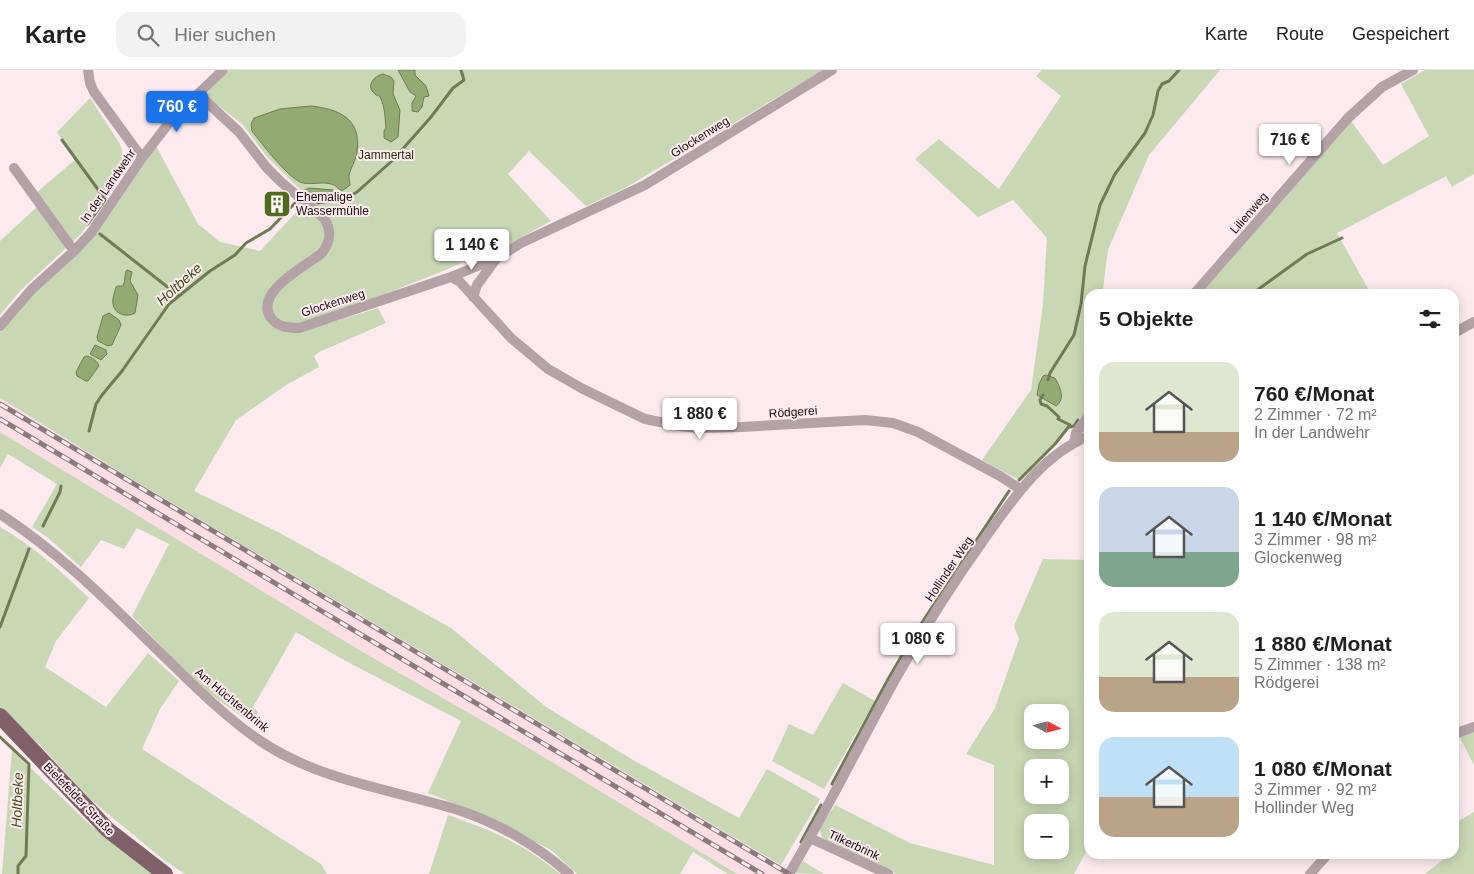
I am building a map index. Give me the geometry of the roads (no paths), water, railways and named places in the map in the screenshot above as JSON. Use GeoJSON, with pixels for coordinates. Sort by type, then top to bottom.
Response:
{"type":"FeatureCollection","features":[{"type":"Feature","properties":{"kind":"main road","name":"Bielefelder Straße"},"geometry":{"type":"LineString","coordinates":[[0,716],[108,830],[165,874]]}},
{"type":"Feature","properties":{"kind":"street"},"geometry":{"type":"LineString","coordinates":[[88,70],[94,92],[142,158]]}},
{"type":"Feature","properties":{"kind":"street","name":"In der Landwehr"},"geometry":{"type":"LineString","coordinates":[[0,326],[32,289],[74,251],[104,215],[142,158],[172,119],[223,70]]}},
{"type":"Feature","properties":{"kind":"street","name":"Glockenweg"},"geometry":{"type":"LineString","coordinates":[[198,94],[240,132],[267,168],[324,218],[328,224],[329,242],[321,254],[277,286],[270,294],[268,300],[268,314],[276,323],[283,327],[299,328],[451,277],[497,258],[522,243],[645,185],[832,70]]}},
{"type":"Feature","properties":{"kind":"street","name":"Lilienweg"},"geometry":{"type":"LineString","coordinates":[[1198,289],[1348,118],[1382,88],[1413,70]]}},
{"type":"Feature","properties":{"kind":"street"},"geometry":{"type":"LineString","coordinates":[[14,168],[74,251]]}},
{"type":"Feature","properties":{"kind":"street","name":"Glockenweg"},"geometry":{"type":"LineString","coordinates":[[473,297],[478,285],[497,258]]}},
{"type":"Feature","properties":{"kind":"street","name":"Rödgerei"},"geometry":{"type":"LineString","coordinates":[[451,277],[460,282],[511,338],[548,369],[583,390],[645,419],[698,428],[865,420],[893,423],[942,445],[1020,489]]}},
{"type":"Feature","properties":{"kind":"street"},"geometry":{"type":"LineString","coordinates":[[1459,330],[1474,322]]}},
{"type":"Feature","properties":{"kind":"street"},"geometry":{"type":"LineString","coordinates":[[1074,442],[1076,433],[1084,422]]}},
{"type":"Feature","properties":{"kind":"street","name":"Hollinder Weg"},"geometry":{"type":"LineString","coordinates":[[789,874],[897,676],[964,567],[1020,489],[1065,448],[1084,438]]}},
{"type":"Feature","properties":{"kind":"street","name":"Am Hüchtenbrink"},"geometry":{"type":"LineString","coordinates":[[0,514],[28,532],[61,558],[198,690],[259,740],[302,764],[332,775],[482,819],[521,839],[555,861],[569,874]]}},
{"type":"Feature","properties":{"kind":"street"},"geometry":{"type":"LineString","coordinates":[[1459,732],[1474,727]]}},
{"type":"Feature","properties":{"kind":"street","name":"Tilkerbrink"},"geometry":{"type":"LineString","coordinates":[[810,838],[888,874]]}},
{"type":"Feature","properties":{"kind":"street"},"geometry":{"type":"LineString","coordinates":[[1310,874],[1324,859]]}},
{"type":"Feature","properties":{"kind":"waterway","name":"Holtbeke"},"geometry":{"type":"LineString","coordinates":[[335,196],[350,196],[357,192],[393,160],[431,117],[453,88],[464,80],[461,70]]}},
{"type":"Feature","properties":{"kind":"waterway"},"geometry":{"type":"LineString","coordinates":[[1048,380],[1050,373],[1074,335],[1081,304],[1085,266],[1100,205],[1115,174],[1145,133],[1153,115],[1158,91],[1162,84],[1169,81],[1179,70]]}},
{"type":"Feature","properties":{"kind":"waterway"},"geometry":{"type":"LineString","coordinates":[[62,140],[105,200],[88,224]]}},
{"type":"Feature","properties":{"kind":"waterway","name":"Holtbeke"},"geometry":{"type":"LineString","coordinates":[[89,431],[96,404],[122,371],[169,304],[210,271],[235,255],[246,243],[270,229],[295,203]]}},
{"type":"Feature","properties":{"kind":"waterway"},"geometry":{"type":"LineString","coordinates":[[100,234],[179,296]]}},
{"type":"Feature","properties":{"kind":"waterway"},"geometry":{"type":"LineString","coordinates":[[1259,289],[1307,254],[1342,238]]}},
{"type":"Feature","properties":{"kind":"waterway"},"geometry":{"type":"LineString","coordinates":[[1019,480],[1055,444],[1070,425],[1058,419],[1059,417],[1047,406],[1041,404],[1040,400],[1043,395]]}},
{"type":"Feature","properties":{"kind":"waterway"},"geometry":{"type":"LineString","coordinates":[[1070,427],[1074,426],[1078,420]]}},
{"type":"Feature","properties":{"kind":"waterway","name":"Holtbeke"},"geometry":{"type":"LineString","coordinates":[[43,526],[60,492],[61,486]]}},
{"type":"Feature","properties":{"kind":"waterway"},"geometry":{"type":"LineString","coordinates":[[832,784],[915,633],[1009,491]]}},
{"type":"Feature","properties":{"kind":"waterway","name":"Holtbeke"},"geometry":{"type":"LineString","coordinates":[[0,627],[29,549]]}},
{"type":"Feature","properties":{"kind":"waterway","name":"Holtbeke"},"geometry":{"type":"LineString","coordinates":[[0,737],[29,764],[26,856],[18,866],[18,874]]}},
{"type":"Feature","properties":{"kind":"waterway"},"geometry":{"type":"LineString","coordinates":[[801,842],[821,805]]}},
{"type":"Feature","properties":{"kind":"railway"},"geometry":{"type":"LineString","coordinates":[[0,404],[789,874]]}},
{"type":"Feature","properties":{"kind":"railway"},"geometry":{"type":"LineString","coordinates":[[0,419],[762,874]]}},
{"type":"Feature","properties":{"kind":"place","name":"Ehemalige Wassermühle"},"geometry":{"type":"Point","coordinates":[277,204]}},
{"type":"Feature","properties":{"kind":"park label","name":"Jammertal"},"geometry":{"type":"Point","coordinates":[386,155]}}]}
